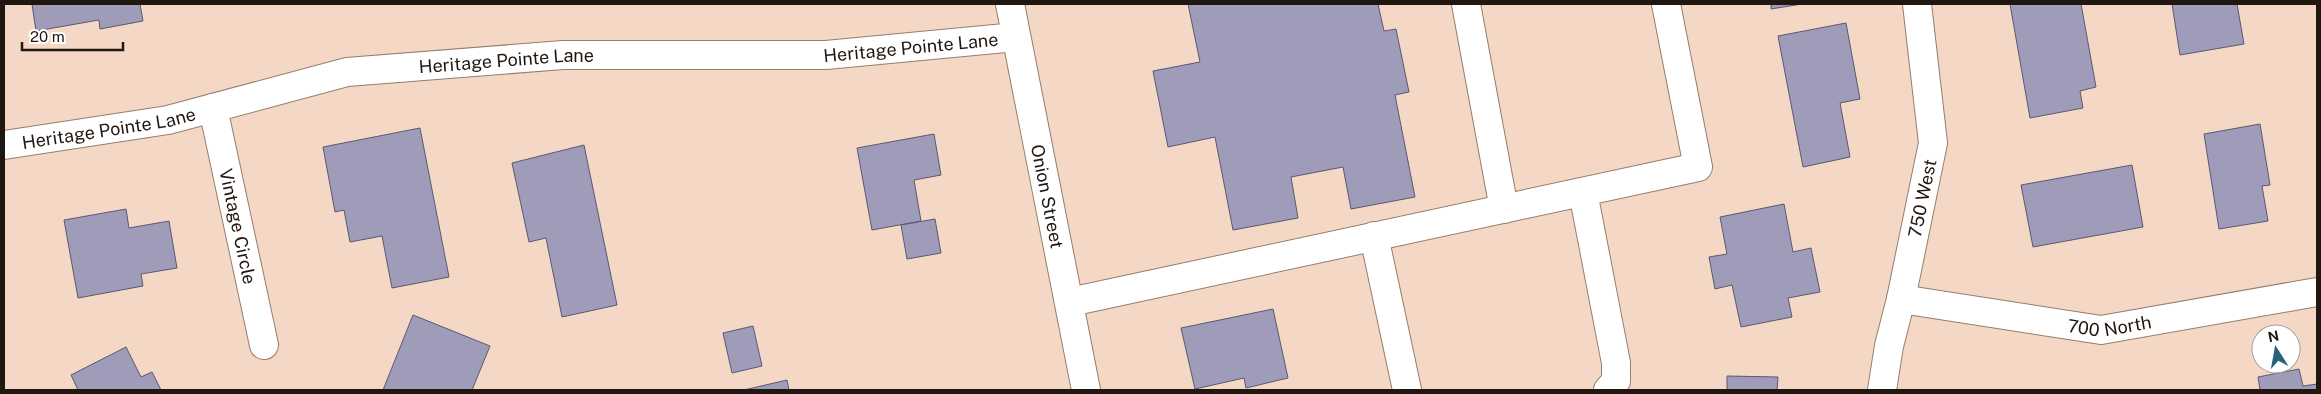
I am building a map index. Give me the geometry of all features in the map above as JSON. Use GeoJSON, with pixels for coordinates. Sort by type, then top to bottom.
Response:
{"type":"FeatureCollection","features":[{"type":"Feature","properties":{"kind":"street","name":"Onion Street"},"geometry":{"type":"LineString","coordinates":[[1010,4],[1086,390]]}},
{"type":"Feature","properties":{"kind":"street"},"geometry":{"type":"LineString","coordinates":[[1466,4],[1504,209]]}},
{"type":"Feature","properties":{"kind":"street"},"geometry":{"type":"LineString","coordinates":[[1070,302],[1698,167],[1666,4]]}},
{"type":"Feature","properties":{"kind":"street","name":"750 West"},"geometry":{"type":"LineString","coordinates":[[1882,390],[1889,346],[1902,299],[1933,142],[1917,4]]}},
{"type":"Feature","properties":{"kind":"street","name":"Heritage Pointe Lane"},"geometry":{"type":"LineString","coordinates":[[4,145],[168,120],[347,72],[563,55],[826,55],[1016,37]]}},
{"type":"Feature","properties":{"kind":"street","name":"Vintage Circle"},"geometry":{"type":"LineString","coordinates":[[212,108],[264,345]]}},
{"type":"Feature","properties":{"kind":"street"},"geometry":{"type":"LineString","coordinates":[[1583,192],[1616,363],[1616,381],[1608,390]]}},
{"type":"Feature","properties":{"kind":"street"},"geometry":{"type":"LineString","coordinates":[[1374,236],[1407,390]]}},
{"type":"Feature","properties":{"kind":"street","name":"700 North"},"geometry":{"type":"LineString","coordinates":[[1902,299],[2100,330],[2317,292]]}},
{"type":"Feature","properties":{"kind":"building"},"geometry":{"type":"Polygon","coordinates":[[[32,4],[140,4],[143,21],[100,29],[99,20],[36,31],[32,4]]]}},
{"type":"Feature","properties":{"kind":"building"},"geometry":{"type":"Polygon","coordinates":[[[1188,4],[1378,4],[1384,31],[1396,29],[1409,92],[1395,95],[1415,197],[1351,209],[1343,167],[1291,177],[1298,218],[1233,230],[1215,137],[1168,147],[1153,71],[1200,62],[1188,4]]]}},
{"type":"Feature","properties":{"kind":"building"},"geometry":{"type":"Polygon","coordinates":[[[1771,4],[1802,4],[1771,9],[1771,4]]]}},
{"type":"Feature","properties":{"kind":"building"},"geometry":{"type":"Polygon","coordinates":[[[2010,4],[2081,4],[2096,87],[2080,91],[2083,108],[2030,118],[2010,4]]]}},
{"type":"Feature","properties":{"kind":"building"},"geometry":{"type":"Polygon","coordinates":[[[2172,4],[2237,4],[2244,44],[2180,55],[2172,4]]]}},
{"type":"Feature","properties":{"kind":"building"},"geometry":{"type":"Polygon","coordinates":[[[1846,23],[1860,99],[1840,103],[1850,157],[1803,167],[1778,36],[1846,23]]]}},
{"type":"Feature","properties":{"kind":"building"},"geometry":{"type":"Polygon","coordinates":[[[2260,124],[2270,185],[2262,186],[2268,221],[2219,229],[2204,134],[2260,124]]]}},
{"type":"Feature","properties":{"kind":"building"},"geometry":{"type":"Polygon","coordinates":[[[420,128],[449,277],[392,288],[382,236],[350,242],[344,210],[335,212],[323,147],[420,128]]]}},
{"type":"Feature","properties":{"kind":"building"},"geometry":{"type":"Polygon","coordinates":[[[934,134],[941,175],[914,180],[921,221],[872,230],[857,148],[934,134]]]}},
{"type":"Feature","properties":{"kind":"building"},"geometry":{"type":"Polygon","coordinates":[[[584,145],[617,305],[562,317],[546,238],[529,242],[512,163],[584,145]]]}},
{"type":"Feature","properties":{"kind":"building"},"geometry":{"type":"Polygon","coordinates":[[[2132,165],[2143,227],[2033,247],[2021,185],[2132,165]]]}},
{"type":"Feature","properties":{"kind":"building"},"geometry":{"type":"Polygon","coordinates":[[[1784,204],[1793,252],[1811,248],[1820,292],[1788,298],[1792,317],[1741,327],[1732,285],[1715,289],[1709,257],[1727,254],[1720,217],[1784,204]]]}},
{"type":"Feature","properties":{"kind":"building"},"geometry":{"type":"Polygon","coordinates":[[[126,209],[129,228],[169,221],[177,268],[141,274],[143,286],[78,298],[64,220],[126,209]]]}},
{"type":"Feature","properties":{"kind":"building"},"geometry":{"type":"Polygon","coordinates":[[[935,219],[941,253],[907,259],[901,225],[935,219]]]}},
{"type":"Feature","properties":{"kind":"building"},"geometry":{"type":"Polygon","coordinates":[[[1273,309],[1288,378],[1246,388],[1244,378],[1195,389],[1181,328],[1273,309]]]}},
{"type":"Feature","properties":{"kind":"building"},"geometry":{"type":"Polygon","coordinates":[[[413,315],[490,346],[472,390],[383,390],[413,315]]]}},
{"type":"Feature","properties":{"kind":"building"},"geometry":{"type":"Polygon","coordinates":[[[753,326],[762,366],[732,373],[723,333],[753,326]]]}},
{"type":"Feature","properties":{"kind":"building"},"geometry":{"type":"Polygon","coordinates":[[[126,347],[141,377],[152,372],[161,390],[78,390],[71,375],[126,347]]]}},
{"type":"Feature","properties":{"kind":"building"},"geometry":{"type":"Polygon","coordinates":[[[2273,374],[2300,374],[2303,386],[2317,384],[2317,390],[2260,390],[2258,377],[2273,374]]]}},
{"type":"Feature","properties":{"kind":"building"},"geometry":{"type":"Polygon","coordinates":[[[1727,376],[1778,377],[1777,390],[1727,390],[1727,376]]]}},
{"type":"Feature","properties":{"kind":"building"},"geometry":{"type":"Polygon","coordinates":[[[787,380],[789,390],[744,390],[787,380]]]}}]}
